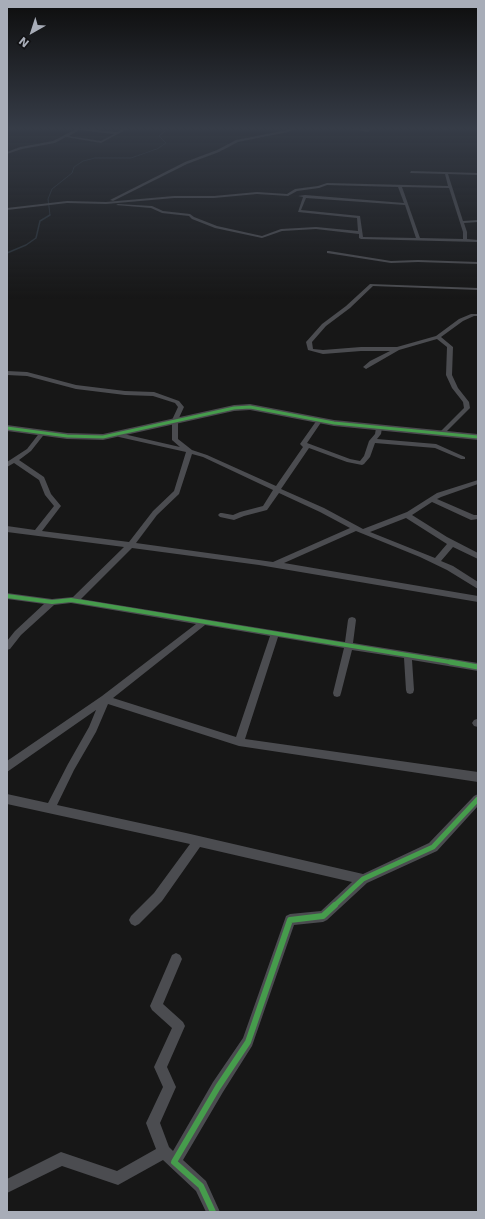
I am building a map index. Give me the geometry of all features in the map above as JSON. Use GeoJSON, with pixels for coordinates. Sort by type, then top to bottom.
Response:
{"type":"FeatureCollection","features":[{"type":"Feature","properties":{"kind":"street"},"geometry":{"type":"LineString","coordinates":[[106,203],[142,185]]}},
{"type":"Feature","properties":{"kind":"street"},"geometry":{"type":"LineString","coordinates":[[288,195],[296,190],[325,185]]}},
{"type":"Feature","properties":{"kind":"street"},"geometry":{"type":"LineString","coordinates":[[359,185],[451,187],[465,232],[465,240]]}},
{"type":"Feature","properties":{"kind":"street"},"geometry":{"type":"LineString","coordinates":[[400,186],[418,240]]}},
{"type":"Feature","properties":{"kind":"street"},"geometry":{"type":"LineString","coordinates":[[106,203],[174,197],[214,197],[258,193],[406,204]]}},
{"type":"Feature","properties":{"kind":"street"},"geometry":{"type":"LineString","coordinates":[[305,196],[299,211],[360,217],[361,238],[478,241]]}},
{"type":"Feature","properties":{"kind":"street"},"geometry":{"type":"LineString","coordinates":[[7,209],[67,202],[106,203],[152,207],[162,212],[190,215],[193,218],[216,227],[262,237],[281,230],[316,228],[360,233]]}},
{"type":"Feature","properties":{"kind":"street"},"geometry":{"type":"LineString","coordinates":[[462,222],[478,221]]}},
{"type":"Feature","properties":{"kind":"street"},"geometry":{"type":"LineString","coordinates":[[328,252],[391,262],[478,263]]}},
{"type":"Feature","properties":{"kind":"street"},"geometry":{"type":"LineString","coordinates":[[397,349],[361,348],[323,352],[311,350],[309,342],[324,325],[348,307],[372,285],[478,289]]}},
{"type":"Feature","properties":{"kind":"street"},"geometry":{"type":"LineString","coordinates":[[366,367],[372,362],[397,349],[438,337],[454,323],[468,316],[478,315]]}},
{"type":"Feature","properties":{"kind":"street"},"geometry":{"type":"LineString","coordinates":[[438,337],[450,347],[448,375],[455,388],[466,402],[467,408],[441,434]]}},
{"type":"Feature","properties":{"kind":"street"},"geometry":{"type":"LineString","coordinates":[[7,373],[27,374],[76,387],[125,393],[154,394],[178,402],[181,407],[175,420],[175,440],[190,451]]}},
{"type":"Feature","properties":{"kind":"street"},"geometry":{"type":"LineString","coordinates":[[7,428],[81,437],[103,437],[119,435],[175,420],[234,408],[250,407],[319,421],[478,437]]}},
{"type":"Feature","properties":{"kind":"street"},"geometry":{"type":"LineString","coordinates":[[319,421],[303,444],[349,461],[362,463],[367,457],[372,441],[378,434],[379,428]]}},
{"type":"Feature","properties":{"kind":"street"},"geometry":{"type":"LineString","coordinates":[[7,465],[29,450],[43,432]]}},
{"type":"Feature","properties":{"kind":"street"},"geometry":{"type":"LineString","coordinates":[[119,435],[190,451],[278,489],[359,530],[436,562],[478,586]]}},
{"type":"Feature","properties":{"kind":"street"},"geometry":{"type":"LineString","coordinates":[[372,441],[436,446],[463,458]]}},
{"type":"Feature","properties":{"kind":"street"},"geometry":{"type":"LineString","coordinates":[[222,514],[234,518],[242,514],[265,508],[307,445]]}},
{"type":"Feature","properties":{"kind":"street"},"geometry":{"type":"LineString","coordinates":[[75,600],[131,545],[155,513],[176,492],[190,451]]}},
{"type":"Feature","properties":{"kind":"street"},"geometry":{"type":"LineString","coordinates":[[14,460],[42,478],[48,495],[58,506],[37,533]]}},
{"type":"Feature","properties":{"kind":"street"},"geometry":{"type":"LineString","coordinates":[[274,564],[359,530],[407,515],[439,495],[478,482]]}},
{"type":"Feature","properties":{"kind":"street"},"geometry":{"type":"LineString","coordinates":[[431,499],[473,518],[478,517]]}},
{"type":"Feature","properties":{"kind":"street"},"geometry":{"type":"LineString","coordinates":[[407,515],[452,543],[478,556]]}},
{"type":"Feature","properties":{"kind":"street"},"geometry":{"type":"LineString","coordinates":[[7,528],[274,564],[478,599]]}},
{"type":"Feature","properties":{"kind":"street"},"geometry":{"type":"LineString","coordinates":[[436,562],[452,543]]}},
{"type":"Feature","properties":{"kind":"street"},"geometry":{"type":"LineString","coordinates":[[7,596],[52,602],[75,600],[478,667]]}},
{"type":"Feature","properties":{"kind":"street"},"geometry":{"type":"LineString","coordinates":[[7,647],[18,633],[52,602]]}},
{"type":"Feature","properties":{"kind":"street"},"geometry":{"type":"LineString","coordinates":[[337,693],[348,646],[352,620]]}},
{"type":"Feature","properties":{"kind":"street"},"geometry":{"type":"LineString","coordinates":[[7,767],[104,699],[204,622]]}},
{"type":"Feature","properties":{"kind":"street"},"geometry":{"type":"LineString","coordinates":[[239,742],[276,634]]}},
{"type":"Feature","properties":{"kind":"street"},"geometry":{"type":"LineString","coordinates":[[408,656],[410,690]]}},
{"type":"Feature","properties":{"kind":"street"},"geometry":{"type":"LineString","coordinates":[[104,699],[239,742],[478,777]]}},
{"type":"Feature","properties":{"kind":"street"},"geometry":{"type":"LineString","coordinates":[[50,809],[71,767],[93,729],[104,699]]}},
{"type":"Feature","properties":{"kind":"street"},"geometry":{"type":"LineString","coordinates":[[174,1162],[218,1087],[248,1042],[290,920],[323,916],[364,878],[433,847],[478,799]]}},
{"type":"Feature","properties":{"kind":"street"},"geometry":{"type":"LineString","coordinates":[[7,800],[364,878]]}},
{"type":"Feature","properties":{"kind":"street"},"geometry":{"type":"LineString","coordinates":[[135,920],[158,897],[198,841]]}},
{"type":"Feature","properties":{"kind":"street"},"geometry":{"type":"LineString","coordinates":[[176,959],[156,1006],[179,1026],[160,1066],[170,1087],[153,1123],[164,1152],[201,1186],[213,1212]]}},
{"type":"Feature","properties":{"kind":"street"},"geometry":{"type":"LineString","coordinates":[[7,1186],[61,1159],[118,1178],[164,1152]]}},
{"type":"Feature","properties":{"kind":"waterway"},"geometry":{"type":"LineString","coordinates":[[50,215],[48,199],[52,189],[57,185]]}},
{"type":"Feature","properties":{"kind":"waterway"},"geometry":{"type":"LineString","coordinates":[[7,253],[26,245],[36,238],[40,221],[50,215]]}},
{"type":"Feature","properties":{"kind":"cycle path"},"geometry":{"type":"LineString","coordinates":[[7,428],[67,436],[103,437],[234,408],[250,407],[334,423],[478,437]]}},
{"type":"Feature","properties":{"kind":"cycle path"},"geometry":{"type":"LineString","coordinates":[[7,596],[52,602],[71,600],[478,667]]}},
{"type":"Feature","properties":{"kind":"cycle path"},"geometry":{"type":"LineString","coordinates":[[213,1212],[201,1186],[174,1162],[218,1087],[248,1042],[290,920],[323,916],[363,879],[433,847],[478,799]]}}]}
